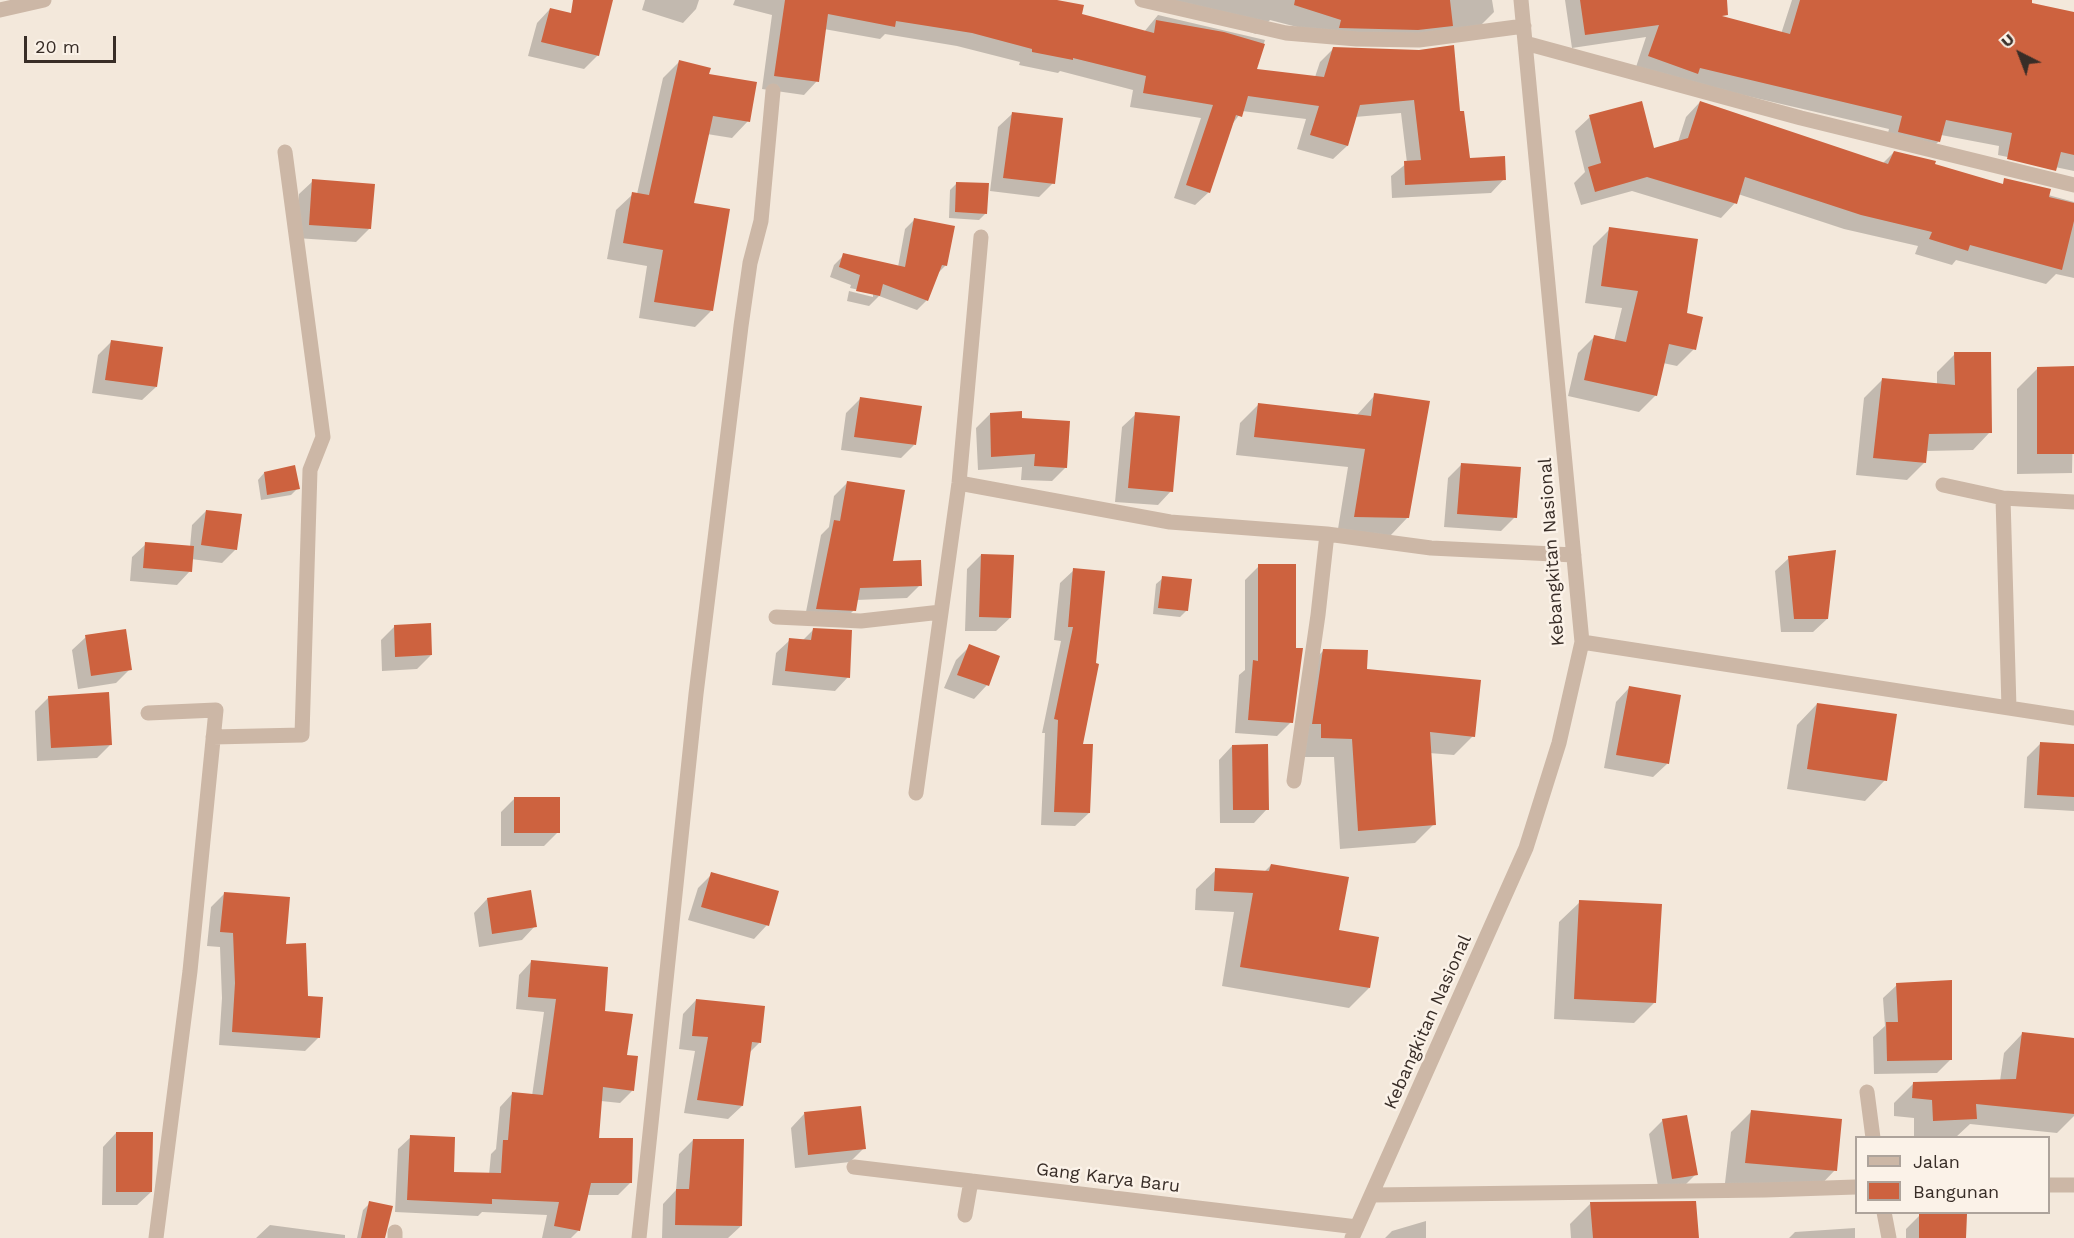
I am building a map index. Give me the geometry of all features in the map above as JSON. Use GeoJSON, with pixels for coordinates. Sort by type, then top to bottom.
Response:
{"type":"FeatureCollection","features":[{"type":"Feature","properties":{"kind":"street"},"geometry":{"type":"LineString","coordinates":[[0,10],[44,0]]}},
{"type":"Feature","properties":{"kind":"street"},"geometry":{"type":"LineString","coordinates":[[1142,0],[1286,33],[1357,39],[1419,40],[1524,26]]}},
{"type":"Feature","properties":{"kind":"street","name":"Kebangkitan Nasional"},"geometry":{"type":"LineString","coordinates":[[1354,1233],[1373,1196],[1526,848],[1559,743],[1582,642],[1521,0]]}},
{"type":"Feature","properties":{"kind":"street"},"geometry":{"type":"LineString","coordinates":[[1526,44],[1801,118],[2074,185]]}},
{"type":"Feature","properties":{"kind":"street"},"geometry":{"type":"LineString","coordinates":[[639,1238],[696,694],[741,326],[750,262],[761,222],[773,92]]}},
{"type":"Feature","properties":{"kind":"street"},"geometry":{"type":"LineString","coordinates":[[213,737],[302,735],[310,470],[323,437],[285,152]]}},
{"type":"Feature","properties":{"kind":"street"},"geometry":{"type":"LineString","coordinates":[[916,793],[960,483],[981,237]]}},
{"type":"Feature","properties":{"kind":"street"},"geometry":{"type":"LineString","coordinates":[[960,483],[1170,522],[1327,534],[1431,548],[1574,555]]}},
{"type":"Feature","properties":{"kind":"street"},"geometry":{"type":"LineString","coordinates":[[1943,485],[2003,498],[2074,502]]}},
{"type":"Feature","properties":{"kind":"street"},"geometry":{"type":"LineString","coordinates":[[2003,498],[2009,708]]}},
{"type":"Feature","properties":{"kind":"street"},"geometry":{"type":"LineString","coordinates":[[1294,781],[1318,615],[1327,534]]}},
{"type":"Feature","properties":{"kind":"street"},"geometry":{"type":"LineString","coordinates":[[776,617],[861,621],[941,612]]}},
{"type":"Feature","properties":{"kind":"street"},"geometry":{"type":"LineString","coordinates":[[1582,642],[2074,718]]}},
{"type":"Feature","properties":{"kind":"street"},"geometry":{"type":"LineString","coordinates":[[148,713],[216,710],[190,971],[156,1238]]}},
{"type":"Feature","properties":{"kind":"street"},"geometry":{"type":"LineString","coordinates":[[1867,1092],[1873,1136]]}},
{"type":"Feature","properties":{"kind":"street","name":"Gang Karya Baru"},"geometry":{"type":"LineString","coordinates":[[854,1167],[1354,1233]]}},
{"type":"Feature","properties":{"kind":"street"},"geometry":{"type":"LineString","coordinates":[[965,1215],[971,1181]]}},
{"type":"Feature","properties":{"kind":"street"},"geometry":{"type":"LineString","coordinates":[[2050,1185],[2074,1185]]}},
{"type":"Feature","properties":{"kind":"street"},"geometry":{"type":"LineString","coordinates":[[1373,1196],[1765,1190],[1855,1186]]}},
{"type":"Feature","properties":{"kind":"street"},"geometry":{"type":"LineString","coordinates":[[1884,1214],[1889,1238]]}},
{"type":"Feature","properties":{"kind":"building"},"geometry":{"type":"Polygon","coordinates":[[[573,0],[613,0],[599,56],[541,42],[550,8],[571,13],[573,0]]]}},
{"type":"Feature","properties":{"kind":"building"},"geometry":{"type":"Polygon","coordinates":[[[785,0],[1057,0],[1084,5],[1082,14],[1154,33],[1156,20],[1224,32],[1265,44],[1257,69],[1324,77],[1333,47],[1419,50],[1454,45],[1460,111],[1464,111],[1470,158],[1505,156],[1506,180],[1405,185],[1404,161],[1421,160],[1414,100],[1360,105],[1348,146],[1310,135],[1319,106],[1248,96],[1242,117],[1236,115],[1210,193],[1186,185],[1213,105],[1143,93],[1146,76],[1073,58],[1073,60],[1032,52],[1032,49],[972,33],[896,21],[895,27],[828,14],[819,82],[774,76],[785,0]]]}},
{"type":"Feature","properties":{"kind":"building"},"geometry":{"type":"Polygon","coordinates":[[[1295,0],[1450,0],[1453,26],[1418,30],[1339,28],[1341,20],[1294,5],[1295,0]]]}},
{"type":"Feature","properties":{"kind":"building"},"geometry":{"type":"Polygon","coordinates":[[[1580,0],[1727,0],[1728,15],[1722,16],[1790,34],[1800,0],[2032,0],[2032,3],[2074,12],[2074,155],[2061,152],[2056,171],[2007,159],[2012,133],[1946,120],[1940,142],[1898,132],[1902,116],[1700,68],[1698,74],[1648,56],[1659,25],[1585,35],[1580,0]]]}},
{"type":"Feature","properties":{"kind":"building"},"geometry":{"type":"Polygon","coordinates":[[[679,60],[711,68],[709,74],[757,82],[750,122],[713,116],[694,203],[730,209],[713,311],[654,302],[663,250],[623,243],[632,192],[649,195],[679,60]]]}},
{"type":"Feature","properties":{"kind":"building"},"geometry":{"type":"Polygon","coordinates":[[[1642,101],[1654,148],[1688,138],[1700,101],[1888,164],[1894,151],[1936,161],[1935,164],[2003,184],[2004,178],[2051,189],[2049,197],[2074,203],[2074,221],[2062,270],[1970,245],[1968,251],[1929,239],[1932,232],[1861,215],[1745,177],[1737,204],[1647,177],[1595,192],[1588,167],[1601,163],[1589,115],[1642,101]]]}},
{"type":"Feature","properties":{"kind":"building"},"geometry":{"type":"Polygon","coordinates":[[[1012,112],[1063,118],[1055,184],[1003,178],[1012,112]]]}},
{"type":"Feature","properties":{"kind":"building"},"geometry":{"type":"Polygon","coordinates":[[[312,179],[375,184],[371,229],[309,225],[312,179]]]}},
{"type":"Feature","properties":{"kind":"building"},"geometry":{"type":"Polygon","coordinates":[[[956,182],[989,183],[987,214],[955,212],[956,182]]]}},
{"type":"Feature","properties":{"kind":"building"},"geometry":{"type":"Polygon","coordinates":[[[914,218],[955,226],[947,266],[942,265],[928,301],[883,284],[880,296],[856,291],[860,275],[839,267],[843,253],[905,267],[914,218]]]}},
{"type":"Feature","properties":{"kind":"building"},"geometry":{"type":"Polygon","coordinates":[[[1609,227],[1698,239],[1687,313],[1703,317],[1696,350],[1669,344],[1657,396],[1584,380],[1594,335],[1626,342],[1638,291],[1601,286],[1609,227]]]}},
{"type":"Feature","properties":{"kind":"building"},"geometry":{"type":"Polygon","coordinates":[[[111,340],[163,347],[157,387],[105,380],[111,340]]]}},
{"type":"Feature","properties":{"kind":"building"},"geometry":{"type":"Polygon","coordinates":[[[1954,352],[1991,352],[1992,433],[1929,434],[1926,463],[1873,458],[1882,378],[1955,385],[1954,352]]]}},
{"type":"Feature","properties":{"kind":"building"},"geometry":{"type":"Polygon","coordinates":[[[2074,366],[2074,454],[2037,454],[2037,367],[2074,366]]]}},
{"type":"Feature","properties":{"kind":"building"},"geometry":{"type":"Polygon","coordinates":[[[1374,393],[1430,401],[1409,518],[1354,517],[1365,449],[1254,437],[1258,403],[1371,416],[1374,393]]]}},
{"type":"Feature","properties":{"kind":"building"},"geometry":{"type":"Polygon","coordinates":[[[860,397],[922,406],[916,445],[854,437],[860,397]]]}},
{"type":"Feature","properties":{"kind":"building"},"geometry":{"type":"Polygon","coordinates":[[[1022,411],[1022,418],[1070,421],[1067,468],[1034,466],[1035,454],[991,457],[990,413],[1022,411]]]}},
{"type":"Feature","properties":{"kind":"building"},"geometry":{"type":"Polygon","coordinates":[[[1135,412],[1180,416],[1173,492],[1128,488],[1135,412]]]}},
{"type":"Feature","properties":{"kind":"building"},"geometry":{"type":"Polygon","coordinates":[[[1461,463],[1521,467],[1517,518],[1457,514],[1461,463]]]}},
{"type":"Feature","properties":{"kind":"building"},"geometry":{"type":"Polygon","coordinates":[[[295,465],[300,489],[267,495],[264,472],[295,465]]]}},
{"type":"Feature","properties":{"kind":"building"},"geometry":{"type":"Polygon","coordinates":[[[847,481],[905,490],[893,561],[921,560],[922,586],[860,588],[856,611],[816,609],[834,520],[840,521],[847,481]]]}},
{"type":"Feature","properties":{"kind":"building"},"geometry":{"type":"Polygon","coordinates":[[[206,510],[242,514],[237,550],[201,545],[206,510]]]}},
{"type":"Feature","properties":{"kind":"building"},"geometry":{"type":"Polygon","coordinates":[[[145,542],[194,546],[192,572],[143,568],[145,542]]]}},
{"type":"Feature","properties":{"kind":"building"},"geometry":{"type":"Polygon","coordinates":[[[1836,550],[1828,619],[1794,619],[1788,556],[1836,550]]]}},
{"type":"Feature","properties":{"kind":"building"},"geometry":{"type":"Polygon","coordinates":[[[981,554],[1014,555],[1011,618],[979,617],[981,554]]]}},
{"type":"Feature","properties":{"kind":"building"},"geometry":{"type":"Polygon","coordinates":[[[1258,564],[1296,564],[1296,648],[1303,648],[1293,723],[1248,720],[1253,660],[1258,661],[1258,564]]]}},
{"type":"Feature","properties":{"kind":"building"},"geometry":{"type":"Polygon","coordinates":[[[1073,568],[1105,571],[1096,663],[1099,664],[1083,744],[1093,744],[1090,813],[1054,812],[1058,720],[1054,719],[1073,627],[1068,627],[1073,568]]]}},
{"type":"Feature","properties":{"kind":"building"},"geometry":{"type":"Polygon","coordinates":[[[1162,576],[1192,579],[1188,611],[1158,608],[1162,576]]]}},
{"type":"Feature","properties":{"kind":"building"},"geometry":{"type":"Polygon","coordinates":[[[431,623],[432,655],[395,657],[394,625],[431,623]]]}},
{"type":"Feature","properties":{"kind":"building"},"geometry":{"type":"Polygon","coordinates":[[[813,628],[852,630],[850,678],[785,671],[789,638],[811,640],[813,628]]]}},
{"type":"Feature","properties":{"kind":"building"},"geometry":{"type":"Polygon","coordinates":[[[126,629],[132,670],[91,676],[85,635],[126,629]]]}},
{"type":"Feature","properties":{"kind":"building"},"geometry":{"type":"Polygon","coordinates":[[[969,644],[1000,656],[989,686],[957,675],[969,644]]]}},
{"type":"Feature","properties":{"kind":"building"},"geometry":{"type":"Polygon","coordinates":[[[1323,649],[1368,650],[1367,669],[1481,680],[1475,737],[1430,732],[1436,825],[1358,831],[1352,739],[1321,738],[1321,724],[1312,724],[1323,649]]]}},
{"type":"Feature","properties":{"kind":"building"},"geometry":{"type":"Polygon","coordinates":[[[1629,686],[1681,695],[1669,764],[1616,755],[1629,686]]]}},
{"type":"Feature","properties":{"kind":"building"},"geometry":{"type":"Polygon","coordinates":[[[109,692],[112,745],[51,748],[48,696],[109,692]]]}},
{"type":"Feature","properties":{"kind":"building"},"geometry":{"type":"Polygon","coordinates":[[[1817,703],[1897,714],[1887,781],[1807,769],[1817,703]]]}},
{"type":"Feature","properties":{"kind":"building"},"geometry":{"type":"Polygon","coordinates":[[[2040,742],[2074,744],[2074,797],[2037,795],[2040,742]]]}},
{"type":"Feature","properties":{"kind":"building"},"geometry":{"type":"Polygon","coordinates":[[[1268,744],[1269,810],[1233,810],[1232,745],[1268,744]]]}},
{"type":"Feature","properties":{"kind":"building"},"geometry":{"type":"Polygon","coordinates":[[[514,797],[560,797],[560,833],[514,833],[514,797]]]}},
{"type":"Feature","properties":{"kind":"building"},"geometry":{"type":"Polygon","coordinates":[[[1271,864],[1349,877],[1339,930],[1379,937],[1370,988],[1240,967],[1253,893],[1214,891],[1215,868],[1269,871],[1271,864]]]}},
{"type":"Feature","properties":{"kind":"building"},"geometry":{"type":"Polygon","coordinates":[[[711,872],[779,891],[769,926],[701,907],[711,872]]]}},
{"type":"Feature","properties":{"kind":"building"},"geometry":{"type":"Polygon","coordinates":[[[531,890],[537,927],[492,934],[487,898],[531,890]]]}},
{"type":"Feature","properties":{"kind":"building"},"geometry":{"type":"Polygon","coordinates":[[[224,892],[290,897],[286,944],[306,943],[308,996],[323,997],[320,1038],[232,1032],[235,983],[233,933],[220,932],[224,892]]]}},
{"type":"Feature","properties":{"kind":"building"},"geometry":{"type":"Polygon","coordinates":[[[1579,900],[1662,904],[1656,1003],[1574,999],[1579,900]]]}},
{"type":"Feature","properties":{"kind":"building"},"geometry":{"type":"Polygon","coordinates":[[[531,960],[608,967],[605,1011],[633,1014],[627,1055],[638,1056],[634,1091],[603,1087],[599,1138],[633,1138],[632,1183],[591,1183],[580,1231],[554,1226],[559,1202],[492,1199],[492,1204],[407,1200],[410,1135],[455,1137],[454,1172],[501,1173],[503,1140],[508,1140],[512,1092],[543,1095],[556,999],[528,997],[531,960]]]}},
{"type":"Feature","properties":{"kind":"building"},"geometry":{"type":"Polygon","coordinates":[[[1952,980],[1952,1060],[1887,1061],[1886,1022],[1898,1022],[1896,983],[1952,980]]]}},
{"type":"Feature","properties":{"kind":"building"},"geometry":{"type":"Polygon","coordinates":[[[696,999],[765,1006],[761,1043],[752,1042],[743,1106],[697,1100],[708,1037],[692,1036],[696,999]]]}},
{"type":"Feature","properties":{"kind":"building"},"geometry":{"type":"Polygon","coordinates":[[[2022,1032],[2074,1038],[2074,1114],[1976,1104],[1977,1119],[1933,1121],[1932,1100],[1912,1098],[1913,1082],[2016,1079],[2022,1032]]]}},
{"type":"Feature","properties":{"kind":"building"},"geometry":{"type":"Polygon","coordinates":[[[861,1106],[866,1149],[808,1155],[804,1112],[861,1106]]]}},
{"type":"Feature","properties":{"kind":"building"},"geometry":{"type":"Polygon","coordinates":[[[1751,1110],[1842,1119],[1837,1171],[1745,1163],[1751,1110]]]}},
{"type":"Feature","properties":{"kind":"building"},"geometry":{"type":"Polygon","coordinates":[[[1687,1115],[1698,1175],[1672,1179],[1662,1119],[1687,1115]]]}},
{"type":"Feature","properties":{"kind":"building"},"geometry":{"type":"Polygon","coordinates":[[[116,1132],[153,1132],[152,1192],[116,1192],[116,1132]]]}},
{"type":"Feature","properties":{"kind":"building"},"geometry":{"type":"Polygon","coordinates":[[[693,1139],[744,1139],[742,1226],[675,1225],[676,1189],[689,1189],[693,1139]]]}},
{"type":"Feature","properties":{"kind":"building"},"geometry":{"type":"Polygon","coordinates":[[[369,1201],[393,1206],[385,1238],[361,1238],[369,1201]]]}},
{"type":"Feature","properties":{"kind":"building"},"geometry":{"type":"Polygon","coordinates":[[[1696,1201],[1699,1238],[1593,1238],[1590,1202],[1696,1201]]]}},
{"type":"Feature","properties":{"kind":"building"},"geometry":{"type":"Polygon","coordinates":[[[1919,1214],[1967,1214],[1966,1238],[1919,1238],[1919,1214]]]}}]}
